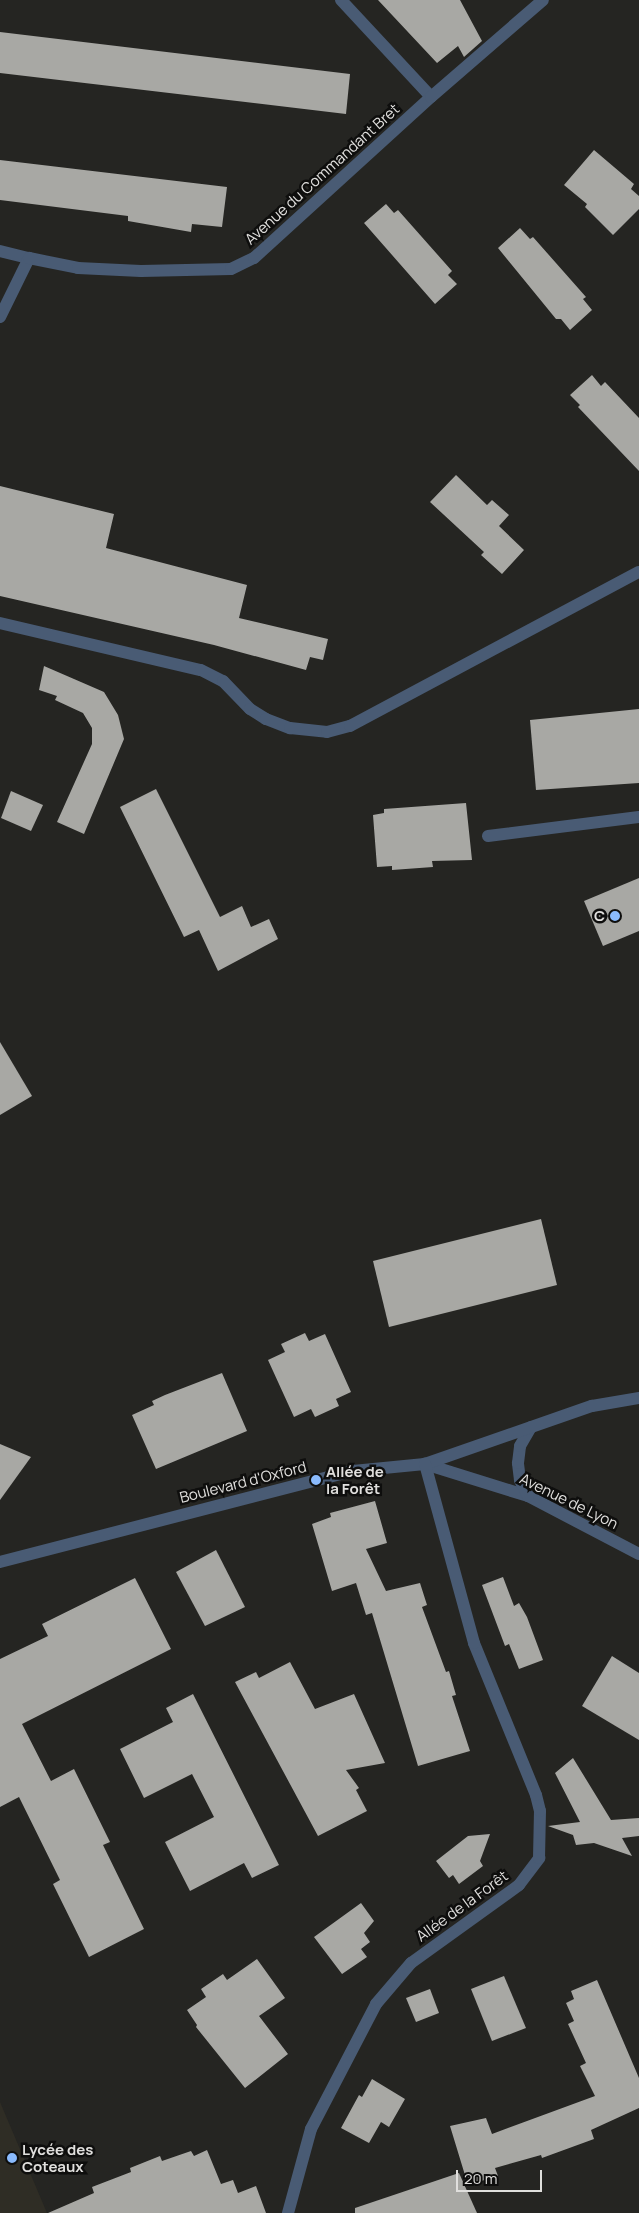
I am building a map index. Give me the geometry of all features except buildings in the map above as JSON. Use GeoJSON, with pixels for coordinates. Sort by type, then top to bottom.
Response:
{"type":"FeatureCollection","features":[{"type":"Feature","properties":{"kind":"street"},"geometry":{"type":"LineString","coordinates":[[340,0],[431,97]]}},
{"type":"Feature","properties":{"kind":"street","name":"Avenue du Commandant Bret"},"geometry":{"type":"LineString","coordinates":[[0,251],[78,268],[141,271],[231,269],[254,258],[431,97],[543,0]]}},
{"type":"Feature","properties":{"kind":"street"},"geometry":{"type":"LineString","coordinates":[[0,317],[29,258]]}},
{"type":"Feature","properties":{"kind":"street"},"geometry":{"type":"LineString","coordinates":[[0,623],[201,670],[223,682],[250,709],[266,719],[290,728],[327,732],[350,726],[639,572]]}},
{"type":"Feature","properties":{"kind":"street"},"geometry":{"type":"LineString","coordinates":[[488,836],[639,817]]}},
{"type":"Feature","properties":{"kind":"street","name":"Boulevard d'Oxford"},"geometry":{"type":"LineString","coordinates":[[0,1562],[353,1471],[425,1464],[592,1406],[639,1398]]}},
{"type":"Feature","properties":{"kind":"street"},"geometry":{"type":"LineString","coordinates":[[528,1496],[520,1480],[518,1463],[520,1446],[531,1427]]}},
{"type":"Feature","properties":{"kind":"street","name":"Avenue de Lyon"},"geometry":{"type":"LineString","coordinates":[[425,1464],[528,1496],[639,1554]]}},
{"type":"Feature","properties":{"kind":"street","name":"Allée de la Forêt"},"geometry":{"type":"LineString","coordinates":[[288,2213],[311,2129],[376,2004],[411,1963],[519,1885],[539,1858],[540,1811],[536,1795],[474,1643],[425,1464]]}},
{"type":"Feature","properties":{"kind":"shaded area","name":"Lycée des Coteaux"},"geometry":{"type":"Polygon","coordinates":[[[0,2102],[47,2213],[0,2213],[0,2102]]]}},
{"type":"Feature","properties":{"kind":"place","name":"C"},"geometry":{"type":"Point","coordinates":[615,916]}},
{"type":"Feature","properties":{"kind":"place","name":"Allée de la Forêt"},"geometry":{"type":"Point","coordinates":[316,1480]}},
{"type":"Feature","properties":{"kind":"place","name":"Lycée des Coteaux"},"geometry":{"type":"Point","coordinates":[12,2158]}}]}
